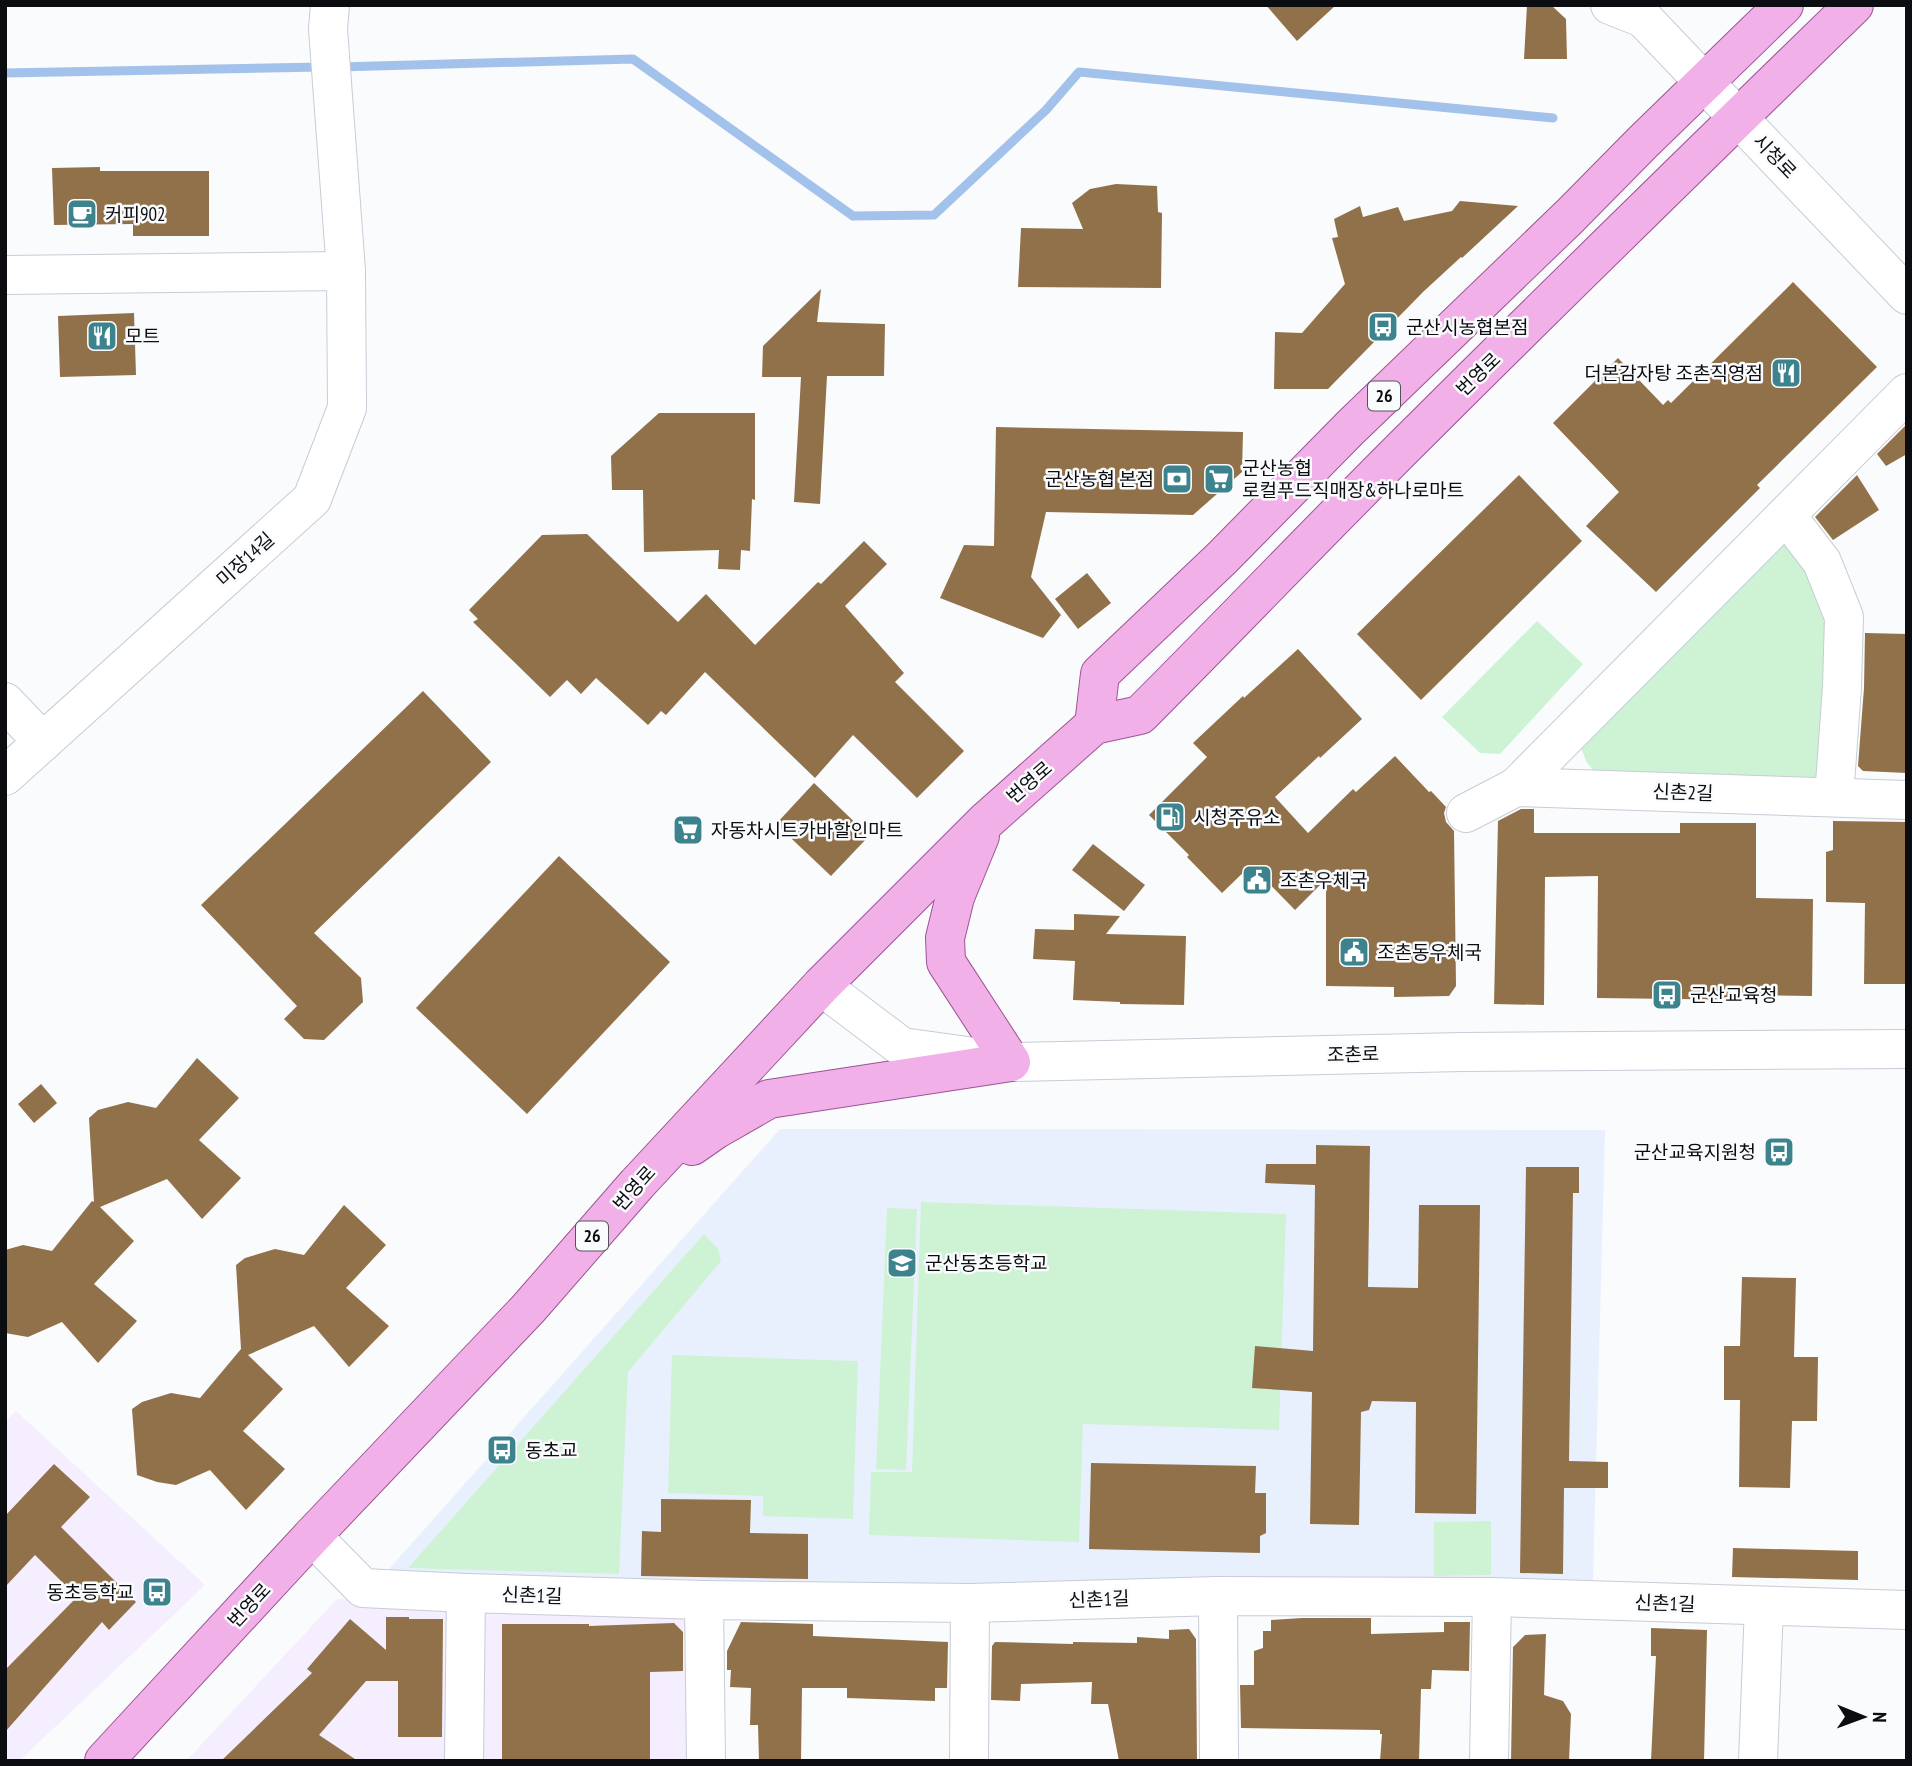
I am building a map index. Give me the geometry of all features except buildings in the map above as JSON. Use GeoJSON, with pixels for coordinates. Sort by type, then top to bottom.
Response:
{"type":"FeatureCollection","features":[{"type":"Feature","properties":{"kind":"main road","name":"26"},"geometry":{"type":"LineString","coordinates":[[1094,725],[1100,674],[1222,558],[1350,428],[1784,5]]}},
{"type":"Feature","properties":{"kind":"main road","name":"번영로"},"geometry":{"type":"LineString","coordinates":[[104,1761],[312,1536],[528,1309],[637,1184],[821,986],[986,821],[1094,725],[1140,715],[1418,432],[1675,177],[1854,5]]}},
{"type":"Feature","properties":{"kind":"main road"},"geometry":{"type":"LineString","coordinates":[[637,1184],[715,1130],[769,1099],[1011,1062],[946,962],[945,938],[955,897],[986,821]]}},
{"type":"Feature","properties":{"kind":"street","name":"시청로"},"geometry":{"type":"LineString","coordinates":[[1630,9],[1704,82],[1907,295]]}},
{"type":"Feature","properties":{"kind":"street","name":"미장14길"},"geometry":{"type":"LineString","coordinates":[[5,776],[312,499],[347,408],[346,271],[329,17]]}},
{"type":"Feature","properties":{"kind":"street"},"geometry":{"type":"LineString","coordinates":[[5,275],[346,271]]}},
{"type":"Feature","properties":{"kind":"street"},"geometry":{"type":"LineString","coordinates":[[1466,814],[1516,787],[1907,393]]}},
{"type":"Feature","properties":{"kind":"street"},"geometry":{"type":"LineString","coordinates":[[1786,515],[1822,562],[1843,617],[1842,687],[1834,797]]}},
{"type":"Feature","properties":{"kind":"street"},"geometry":{"type":"LineString","coordinates":[[5,702],[43,741]]}},
{"type":"Feature","properties":{"kind":"street","name":"신촌2길"},"geometry":{"type":"LineString","coordinates":[[1516,787],[1907,800]]}},
{"type":"Feature","properties":{"kind":"street","name":"조촌로"},"geometry":{"type":"LineString","coordinates":[[821,986],[902,1047],[1011,1062],[1448,1052],[1907,1049]]}},
{"type":"Feature","properties":{"kind":"street","name":"신촌1길"},"geometry":{"type":"LineString","coordinates":[[312,1536],[363,1588],[466,1593],[704,1600],[971,1603],[1218,1596],[1492,1597],[1907,1610]]}},
{"type":"Feature","properties":{"kind":"street"},"geometry":{"type":"LineString","coordinates":[[464,1761],[466,1593]]}},
{"type":"Feature","properties":{"kind":"street"},"geometry":{"type":"LineString","coordinates":[[1218,1596],[1219,1761]]}},
{"type":"Feature","properties":{"kind":"street"},"geometry":{"type":"LineString","coordinates":[[1489,1761],[1492,1597]]}},
{"type":"Feature","properties":{"kind":"street"},"geometry":{"type":"LineString","coordinates":[[704,1600],[706,1761]]}},
{"type":"Feature","properties":{"kind":"street"},"geometry":{"type":"LineString","coordinates":[[969,1761],[971,1603]]}},
{"type":"Feature","properties":{"kind":"street"},"geometry":{"type":"LineString","coordinates":[[1758,1761],[1764,1606]]}},
{"type":"Feature","properties":{"kind":"shaded area","name":"군산동초등학교"},"geometry":{"type":"Polygon","coordinates":[[[780,1129],[1605,1130],[1593,1580],[842,1591],[382,1577],[780,1129]]]}},
{"type":"Feature","properties":{"kind":"shaded area"},"geometry":{"type":"Polygon","coordinates":[[[16,1411],[205,1585],[19,1761],[5,1761],[5,1422],[16,1411]]]}},
{"type":"Feature","properties":{"kind":"shaded area"},"geometry":{"type":"Polygon","coordinates":[[[337,1599],[719,1617],[722,1761],[186,1761],[337,1599]]]}},
{"type":"Feature","properties":{"kind":"green space"},"geometry":{"type":"Polygon","coordinates":[[[1792,540],[1833,615],[1821,778],[1805,780],[1595,773],[1586,761],[1580,745],[1772,544],[1792,540]]]}},
{"type":"Feature","properties":{"kind":"green space"},"geometry":{"type":"Polygon","coordinates":[[[1537,621],[1583,664],[1500,754],[1480,753],[1442,717],[1537,621]]]}},
{"type":"Feature","properties":{"kind":"green space"},"geometry":{"type":"Polygon","coordinates":[[[921,1202],[1286,1214],[1279,1430],[1083,1424],[1079,1542],[869,1535],[871,1472],[912,1472],[921,1202]]]}},
{"type":"Feature","properties":{"kind":"green space"},"geometry":{"type":"Polygon","coordinates":[[[887,1208],[917,1209],[906,1470],[876,1469],[887,1208]]]}},
{"type":"Feature","properties":{"kind":"green space"},"geometry":{"type":"Polygon","coordinates":[[[704,1234],[718,1249],[721,1261],[628,1372],[619,1574],[408,1568],[704,1234]]]}},
{"type":"Feature","properties":{"kind":"green space"},"geometry":{"type":"Polygon","coordinates":[[[672,1355],[858,1361],[853,1519],[763,1516],[763,1496],[668,1493],[672,1355]]]}},
{"type":"Feature","properties":{"kind":"green space"},"geometry":{"type":"Polygon","coordinates":[[[1491,1521],[1491,1575],[1434,1576],[1434,1522],[1491,1521]]]}},
{"type":"Feature","properties":{"kind":"waterway"},"geometry":{"type":"LineString","coordinates":[[339,67],[633,59],[853,216],[934,215],[1046,110],[1079,72],[1553,118]]}},
{"type":"Feature","properties":{"kind":"waterway"},"geometry":{"type":"LineString","coordinates":[[5,73],[322,67]]}},
{"type":"Feature","properties":{"kind":"place","name":"커피902"},"geometry":{"type":"Point","coordinates":[82,214]}},
{"type":"Feature","properties":{"kind":"place","name":"군산시농협본점"},"geometry":{"type":"Point","coordinates":[1383,327]}},
{"type":"Feature","properties":{"kind":"place","name":"모트"},"geometry":{"type":"Point","coordinates":[102,336]}},
{"type":"Feature","properties":{"kind":"place","name":"더본감자탕 조촌직영점"},"geometry":{"type":"Point","coordinates":[1786,373]}},
{"type":"Feature","properties":{"kind":"place","name":"군산농협 본점"},"geometry":{"type":"Point","coordinates":[1177,479]}},
{"type":"Feature","properties":{"kind":"place","name":"군산농협 로컬푸드직매장&하나로마트"},"geometry":{"type":"Point","coordinates":[1219,479]}},
{"type":"Feature","properties":{"kind":"place","name":"시청주유소"},"geometry":{"type":"Point","coordinates":[1170,817]}},
{"type":"Feature","properties":{"kind":"place","name":"자동차시트카바할인마트"},"geometry":{"type":"Point","coordinates":[688,830]}},
{"type":"Feature","properties":{"kind":"place","name":"조촌우체국"},"geometry":{"type":"Point","coordinates":[1257,880]}},
{"type":"Feature","properties":{"kind":"place","name":"조촌동우체국"},"geometry":{"type":"Point","coordinates":[1354,952]}},
{"type":"Feature","properties":{"kind":"place","name":"군산교육청"},"geometry":{"type":"Point","coordinates":[1667,995]}},
{"type":"Feature","properties":{"kind":"place","name":"군산교육지원청"},"geometry":{"type":"Point","coordinates":[1779,1152]}},
{"type":"Feature","properties":{"kind":"place","name":"군산동초등학교"},"geometry":{"type":"Point","coordinates":[902,1263]}},
{"type":"Feature","properties":{"kind":"place","name":"동초교"},"geometry":{"type":"Point","coordinates":[502,1450]}},
{"type":"Feature","properties":{"kind":"place","name":"동초등학교"},"geometry":{"type":"Point","coordinates":[157,1592]}}]}
